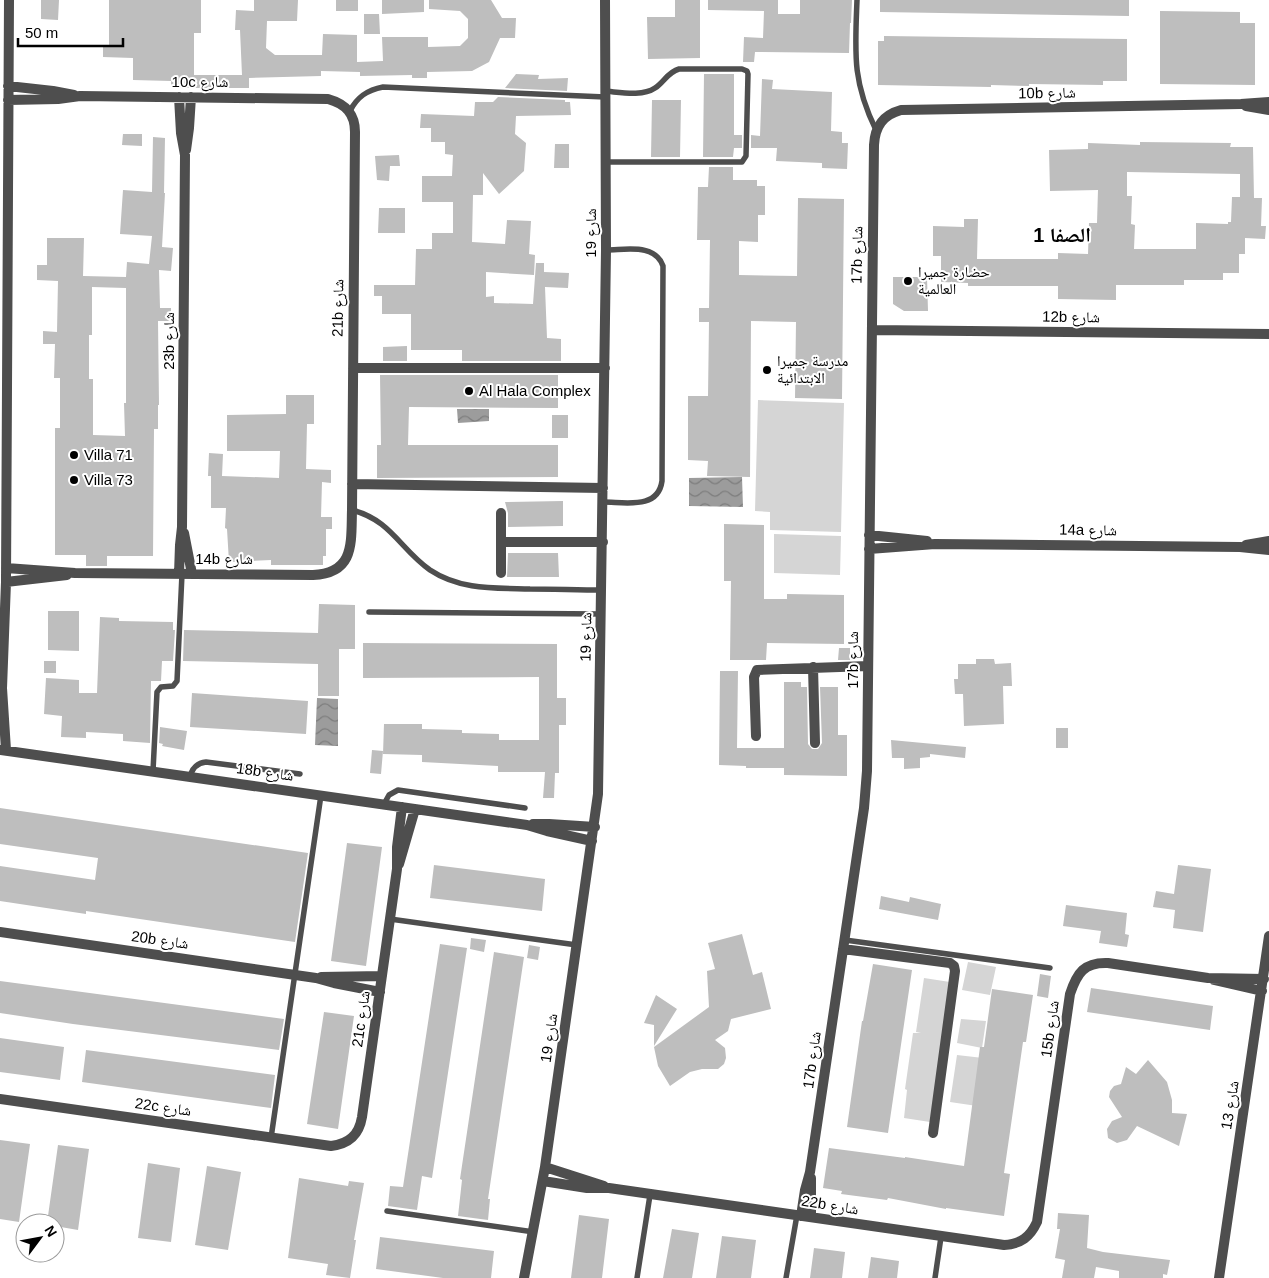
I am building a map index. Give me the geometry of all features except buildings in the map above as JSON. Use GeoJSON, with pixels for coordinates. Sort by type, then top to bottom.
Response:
{"type":"FeatureCollection","features":[{"type":"Feature","properties":{"kind":"street"},"geometry":{"type":"LineString","coordinates":[[3,750],[1,691],[6,568],[3,402],[9,0]]}},
{"type":"Feature","properties":{"kind":"street","name":"شارع 19"},"geometry":{"type":"LineString","coordinates":[[526,1275],[543,1182],[594,827],[599,768],[606,250],[605,0]]}},
{"type":"Feature","properties":{"kind":"street","name":"10c شارع"},"geometry":{"type":"LineString","coordinates":[[8,86],[53,90],[80,96]]}},
{"type":"Feature","properties":{"kind":"street","name":"10c شارع"},"geometry":{"type":"LineString","coordinates":[[8,100],[58,99],[80,96],[320,98],[336,101],[350,111]]}},
{"type":"Feature","properties":{"kind":"street","name":"23b شارع"},"geometry":{"type":"LineString","coordinates":[[179,97],[181,133],[185,156]]}},
{"type":"Feature","properties":{"kind":"street","name":"23b شارع"},"geometry":{"type":"LineString","coordinates":[[185,574],[182,527],[185,156],[190,128],[191,97]]}},
{"type":"Feature","properties":{"kind":"street","name":"10b شارع"},"geometry":{"type":"LineString","coordinates":[[876,130],[886,117],[901,110],[1269,102]]}},
{"type":"Feature","properties":{"kind":"street","name":"10b شارع"},"geometry":{"type":"LineString","coordinates":[[1241,104],[1269,110]]}},
{"type":"Feature","properties":{"kind":"street","name":"21b شارع"},"geometry":{"type":"LineString","coordinates":[[350,111],[355,125],[351,540]]}},
{"type":"Feature","properties":{"kind":"street","name":"17b شارع"},"geometry":{"type":"LineString","coordinates":[[799,1215],[810,1172],[866,790],[874,144],[876,130]]}},
{"type":"Feature","properties":{"kind":"street","name":"12b شارع"},"geometry":{"type":"LineString","coordinates":[[872,330],[1269,334]]}},
{"type":"Feature","properties":{"kind":"street"},"geometry":{"type":"LineString","coordinates":[[353,368],[605,368]]}},
{"type":"Feature","properties":{"kind":"street"},"geometry":{"type":"LineString","coordinates":[[352,484],[603,488]]}},
{"type":"Feature","properties":{"kind":"street"},"geometry":{"type":"LineString","coordinates":[[501,513],[501,573]]}},
{"type":"Feature","properties":{"kind":"street","name":"14a شارع"},"geometry":{"type":"LineString","coordinates":[[869,535],[917,539],[935,544]]}},
{"type":"Feature","properties":{"kind":"street","name":"14b شارع"},"geometry":{"type":"LineString","coordinates":[[6,568],[75,573],[323,574],[332,572],[347,559],[351,540]]}},
{"type":"Feature","properties":{"kind":"street","name":"14a شارع"},"geometry":{"type":"LineString","coordinates":[[1240,546],[1269,541]]}},
{"type":"Feature","properties":{"kind":"street"},"geometry":{"type":"LineString","coordinates":[[502,542],[603,542]]}},
{"type":"Feature","properties":{"kind":"street","name":"14a شارع"},"geometry":{"type":"LineString","coordinates":[[869,549],[935,544],[1240,546],[1269,550]]}},
{"type":"Feature","properties":{"kind":"street","name":"14b شارع"},"geometry":{"type":"LineString","coordinates":[[6,582],[56,577],[75,573]]}},
{"type":"Feature","properties":{"kind":"street"},"geometry":{"type":"LineString","coordinates":[[756,736],[754,677],[760,669],[868,666]]}},
{"type":"Feature","properties":{"kind":"street"},"geometry":{"type":"LineString","coordinates":[[813,668],[815,743]]}},
{"type":"Feature","properties":{"kind":"street","name":"18b شارع"},"geometry":{"type":"LineString","coordinates":[[3,750],[527,825],[592,841]]}},
{"type":"Feature","properties":{"kind":"street","name":"21c شارع"},"geometry":{"type":"LineString","coordinates":[[322,1145],[340,1145],[349,1141],[360,1126],[397,869],[397,847],[402,807]]}},
{"type":"Feature","properties":{"kind":"street","name":"21c شارع"},"geometry":{"type":"LineString","coordinates":[[397,869],[415,809]]}},
{"type":"Feature","properties":{"kind":"street","name":"18b شارع"},"geometry":{"type":"LineString","coordinates":[[527,825],[549,824],[594,827]]}},
{"type":"Feature","properties":{"kind":"street","name":"20b شارع"},"geometry":{"type":"LineString","coordinates":[[0,932],[316,978],[380,992]]}},
{"type":"Feature","properties":{"kind":"street","name":"شارع 13"},"geometry":{"type":"LineString","coordinates":[[1219,1278],[1269,936]]}},
{"type":"Feature","properties":{"kind":"street"},"geometry":{"type":"LineString","coordinates":[[844,944],[950,963],[954,966],[955,971],[933,1133]]}},
{"type":"Feature","properties":{"kind":"street","name":"15b شارع"},"geometry":{"type":"LineString","coordinates":[[1037,1222],[1070,994],[1076,977],[1082,970],[1090,965],[1099,963],[1208,978],[1264,979]]}},
{"type":"Feature","properties":{"kind":"street","name":"20b شارع"},"geometry":{"type":"LineString","coordinates":[[316,978],[382,976]]}},
{"type":"Feature","properties":{"kind":"street","name":"15b شارع"},"geometry":{"type":"LineString","coordinates":[[1208,978],[1226,984],[1262,991]]}},
{"type":"Feature","properties":{"kind":"street","name":"22c شارع"},"geometry":{"type":"LineString","coordinates":[[0,1099],[322,1145]]}},
{"type":"Feature","properties":{"kind":"street","name":"22b شارع"},"geometry":{"type":"LineString","coordinates":[[545,1167],[590,1180],[609,1188]]}},
{"type":"Feature","properties":{"kind":"street","name":"17b شارع"},"geometry":{"type":"LineString","coordinates":[[810,1172],[811,1217]]}},
{"type":"Feature","properties":{"kind":"street","name":"22b شارع"},"geometry":{"type":"LineString","coordinates":[[543,1182],[587,1188],[609,1188],[1004,1245],[1013,1244],[1028,1237],[1037,1222]]}},
{"type":"Feature","properties":{"kind":"lane"},"geometry":{"type":"LineString","coordinates":[[857,0],[855,61],[857,77],[866,109],[876,130]]}},
{"type":"Feature","properties":{"kind":"lane"},"geometry":{"type":"LineString","coordinates":[[350,111],[354,104],[367,92],[384,87],[604,94],[647,92],[658,86],[672,72],[679,69],[742,69],[747,71],[746,156],[742,162],[606,162]]}},
{"type":"Feature","properties":{"kind":"lane"},"geometry":{"type":"LineString","coordinates":[[603,502],[642,502],[650,500],[661,489],[662,481],[663,266],[658,256],[648,250],[606,250]]}},
{"type":"Feature","properties":{"kind":"lane"},"geometry":{"type":"LineString","coordinates":[[352,510],[379,521],[418,560],[442,577],[455,582],[483,588],[602,590]]}},
{"type":"Feature","properties":{"kind":"lane"},"geometry":{"type":"LineString","coordinates":[[153,771],[157,692],[161,687],[173,686],[177,681],[185,574]]}},
{"type":"Feature","properties":{"kind":"lane"},"geometry":{"type":"LineString","coordinates":[[369,612],[602,614]]}},
{"type":"Feature","properties":{"kind":"lane"},"geometry":{"type":"LineString","coordinates":[[190,777],[193,768],[197,764],[206,762],[300,774]]}},
{"type":"Feature","properties":{"kind":"lane"},"geometry":{"type":"LineString","coordinates":[[384,804],[389,795],[398,790],[524,808]]}},
{"type":"Feature","properties":{"kind":"lane"},"geometry":{"type":"LineString","coordinates":[[271,1138],[321,795]]}},
{"type":"Feature","properties":{"kind":"lane"},"geometry":{"type":"LineString","coordinates":[[390,919],[577,944]]}},
{"type":"Feature","properties":{"kind":"lane"},"geometry":{"type":"LineString","coordinates":[[844,944],[1050,968]]}},
{"type":"Feature","properties":{"kind":"lane"},"geometry":{"type":"LineString","coordinates":[[637,1278],[650,1195]]}},
{"type":"Feature","properties":{"kind":"lane"},"geometry":{"type":"LineString","coordinates":[[387,1211],[534,1232]]}},
{"type":"Feature","properties":{"kind":"lane"},"geometry":{"type":"LineString","coordinates":[[786,1278],[799,1215]]}},
{"type":"Feature","properties":{"kind":"lane"},"geometry":{"type":"LineString","coordinates":[[935,1278],[941,1237]]}},
{"type":"Feature","properties":{"kind":"shaded area"},"geometry":{"type":"Polygon","coordinates":[[[758,400],[844,403],[841,532],[770,530],[770,512],[755,511],[758,400]]]}},
{"type":"Feature","properties":{"kind":"shaded area"},"geometry":{"type":"Polygon","coordinates":[[[774,534],[841,536],[840,575],[774,573],[774,534]]]}},
{"type":"Feature","properties":{"kind":"shaded area"},"geometry":{"type":"Polygon","coordinates":[[[968,962],[996,967],[990,995],[962,990],[968,962]]]}},
{"type":"Feature","properties":{"kind":"shaded area"},"geometry":{"type":"Polygon","coordinates":[[[924,978],[950,982],[930,1122],[904,1118],[907,1090],[905,1089],[913,1033],[921,1033],[916,1032],[924,978]]]}},
{"type":"Feature","properties":{"kind":"shaded area"},"geometry":{"type":"Polygon","coordinates":[[[961,1019],[986,1021],[982,1048],[957,1043],[961,1019]]]}},
{"type":"Feature","properties":{"kind":"shaded area"},"geometry":{"type":"Polygon","coordinates":[[[957,1055],[983,1058],[977,1106],[950,1102],[957,1055]]]}},
{"type":"Feature","properties":{"kind":"water"},"geometry":{"type":"Polygon","coordinates":[[[457,409],[489,409],[489,421],[458,423],[457,409]]]}},
{"type":"Feature","properties":{"kind":"water"},"geometry":{"type":"Polygon","coordinates":[[[742,477],[743,507],[689,506],[689,478],[742,477]]]}},
{"type":"Feature","properties":{"kind":"water"},"geometry":{"type":"Polygon","coordinates":[[[317,698],[338,699],[338,746],[315,745],[317,698]]]}},
{"type":"Feature","properties":{"kind":"place","name":"حضارة جميرا العالمية"},"geometry":{"type":"Point","coordinates":[908,281]}},
{"type":"Feature","properties":{"kind":"place","name":"مدرسة جميرا الابتدائية"},"geometry":{"type":"Point","coordinates":[767,370]}},
{"type":"Feature","properties":{"kind":"place","name":"Al Hala Complex"},"geometry":{"type":"Point","coordinates":[469,391]}},
{"type":"Feature","properties":{"kind":"place","name":"Villa 71"},"geometry":{"type":"Point","coordinates":[74,455]}},
{"type":"Feature","properties":{"kind":"place","name":"Villa 73"},"geometry":{"type":"Point","coordinates":[74,480]}},
{"type":"Feature","properties":{"kind":"district","name":"الصفا 1"},"geometry":{"type":"Point","coordinates":[1062,235]}}]}
